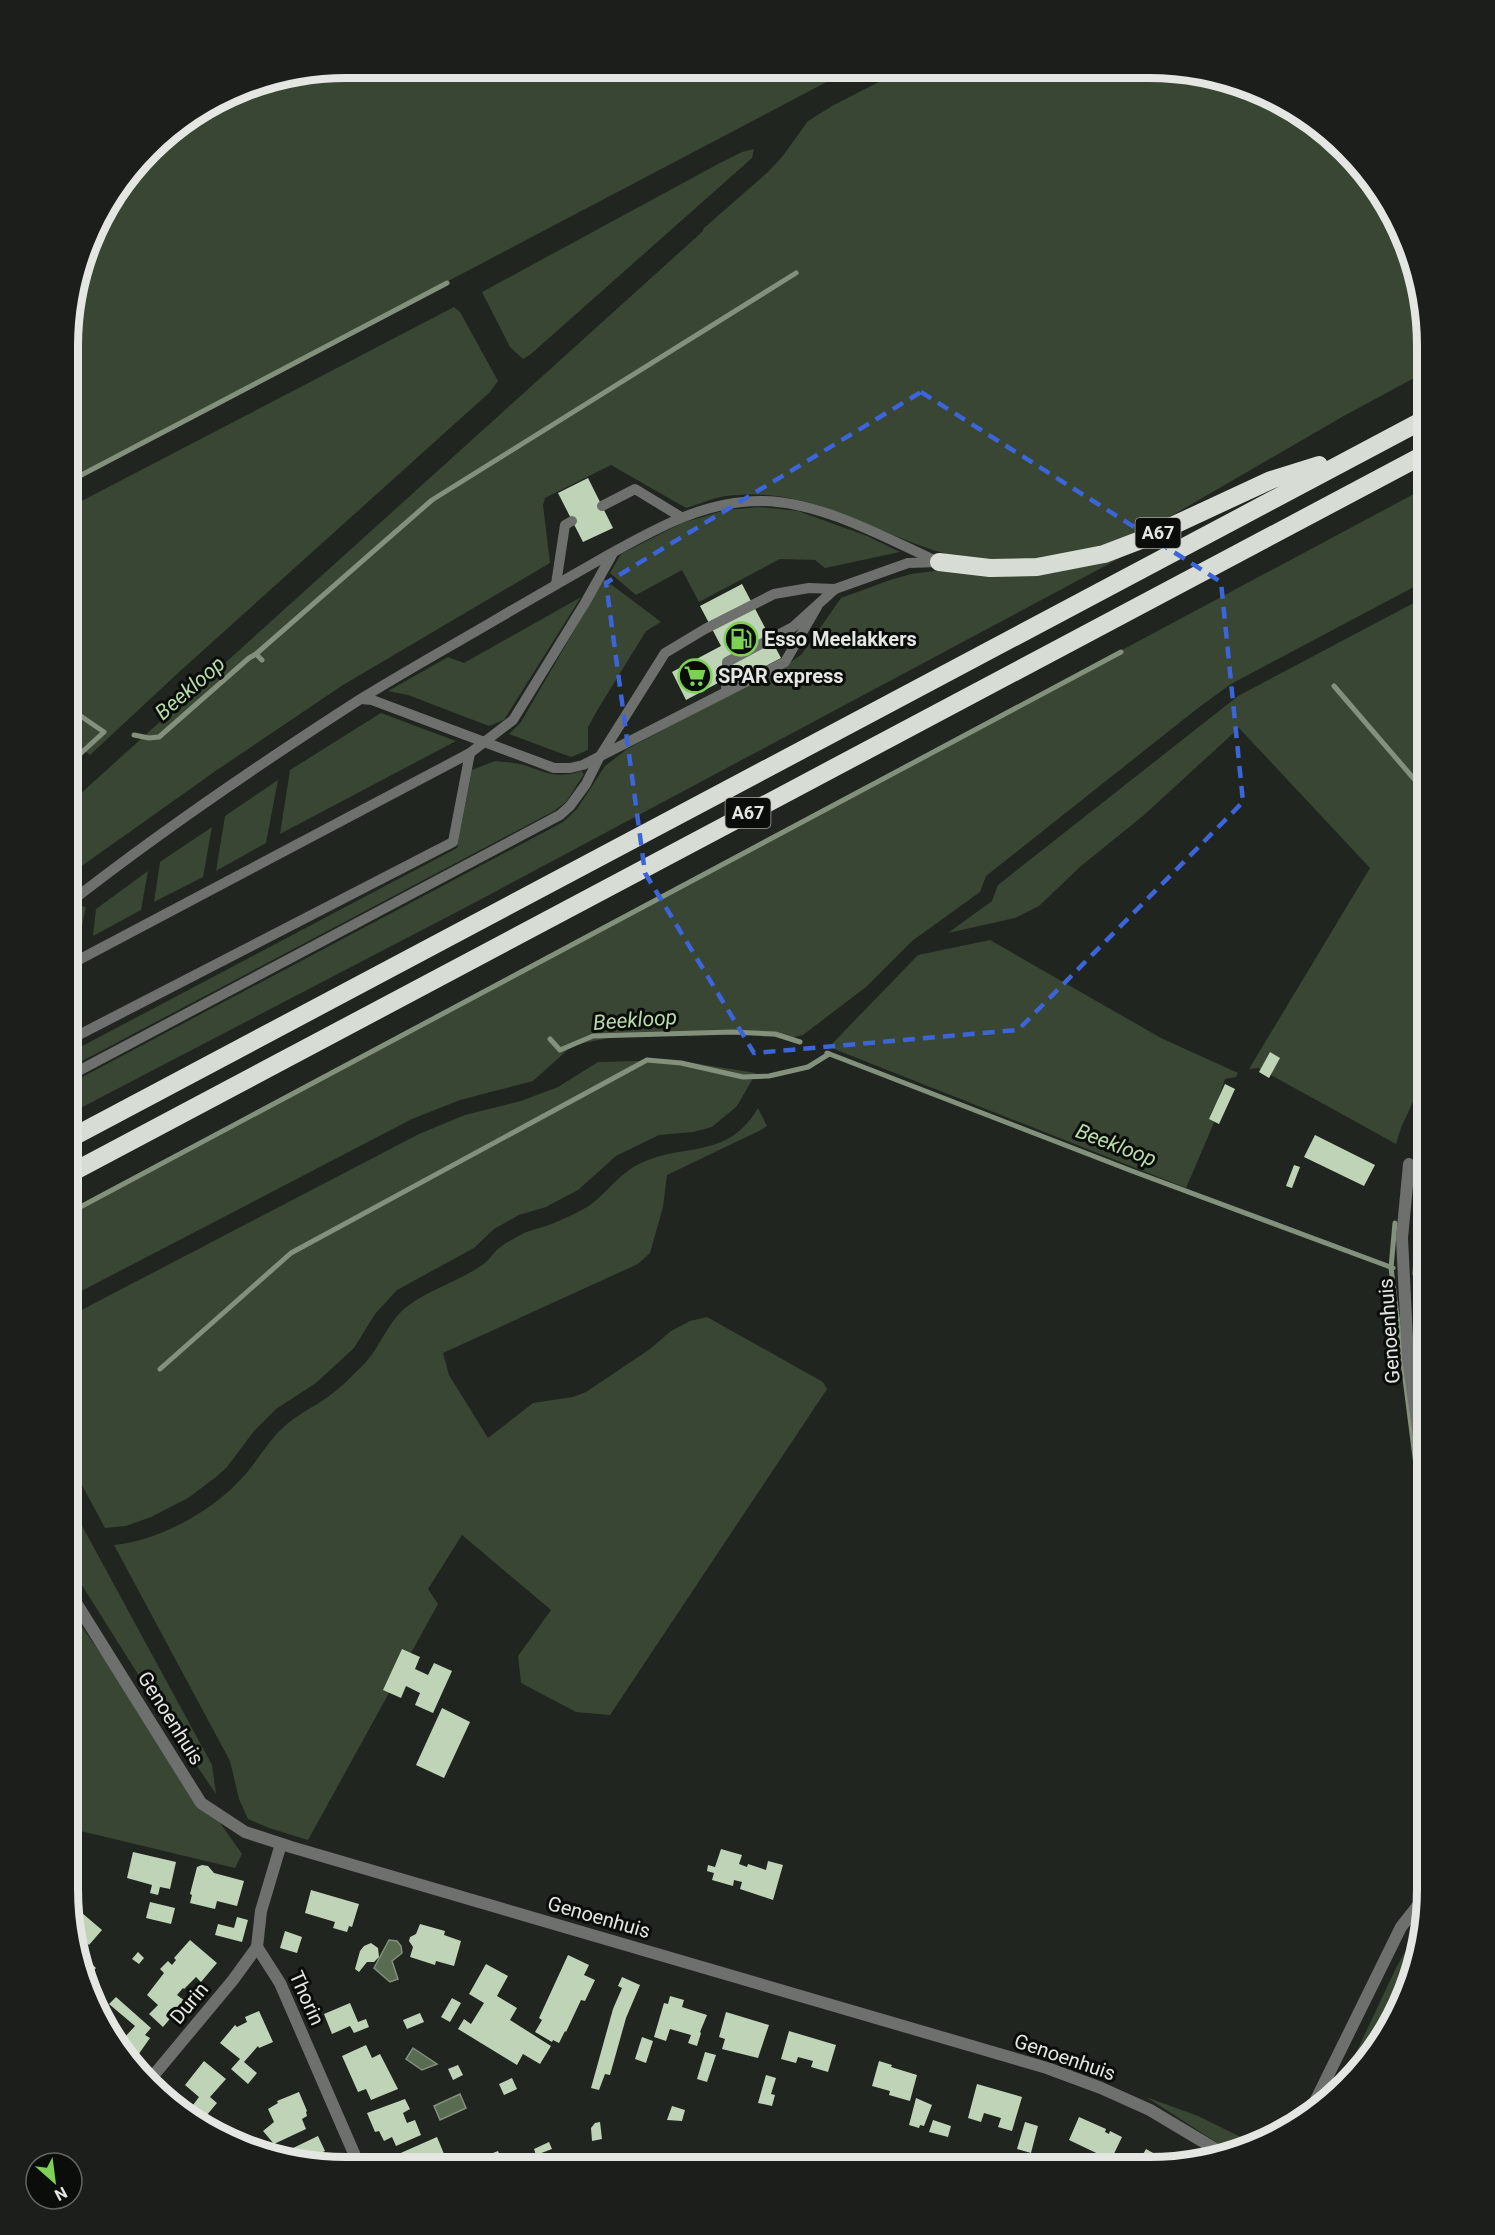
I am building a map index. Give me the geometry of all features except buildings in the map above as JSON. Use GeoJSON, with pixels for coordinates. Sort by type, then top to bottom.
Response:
{"type":"FeatureCollection","features":[{"type":"Feature","properties":{"kind":"highway","name":"A67"},"geometry":{"type":"LineString","coordinates":[[78,1134],[1417,423]]}},
{"type":"Feature","properties":{"kind":"highway","name":"A67"},"geometry":{"type":"LineString","coordinates":[[939,562],[990,568],[1036,567],[1104,554],[1146,538],[1271,480],[1366,450]]}},
{"type":"Feature","properties":{"kind":"highway","name":"A67"},"geometry":{"type":"LineString","coordinates":[[78,1169],[1417,458]]}},
{"type":"Feature","properties":{"kind":"street","name":"Genoenhuis"},"geometry":{"type":"LineString","coordinates":[[1409,1164],[1402,1238],[1408,1346],[1417,1416]]}},
{"type":"Feature","properties":{"kind":"street","name":"Genoenhuis"},"geometry":{"type":"LineString","coordinates":[[78,1606],[201,1803],[246,1832],[1047,2068],[1101,2088],[1150,2110],[1215,2149]]}},
{"type":"Feature","properties":{"kind":"street"},"geometry":{"type":"LineString","coordinates":[[257,1947],[261,1911],[281,1844]]}},
{"type":"Feature","properties":{"kind":"street"},"geometry":{"type":"LineString","coordinates":[[1317,2098],[1401,1927],[1416,1908]]}},
{"type":"Feature","properties":{"kind":"street","name":"Durin"},"geometry":{"type":"LineString","coordinates":[[153,2076],[233,1980],[257,1947]]}},
{"type":"Feature","properties":{"kind":"street","name":"Thorin"},"geometry":{"type":"LineString","coordinates":[[257,1947],[280,1983],[356,2157]]}},
{"type":"Feature","properties":{"kind":"lane"},"geometry":{"type":"LineString","coordinates":[[602,506],[635,489],[681,517]]}},
{"type":"Feature","properties":{"kind":"lane","name":"A67"},"geometry":{"type":"LineString","coordinates":[[78,896],[230,787],[361,699],[556,584],[681,517],[724,504],[763,501],[799,505],[870,531],[939,562]]}},
{"type":"Feature","properties":{"kind":"lane"},"geometry":{"type":"LineString","coordinates":[[556,584],[565,525],[573,521]]}},
{"type":"Feature","properties":{"kind":"lane"},"geometry":{"type":"LineString","coordinates":[[78,960],[470,753],[485,742],[513,720],[613,553]]}},
{"type":"Feature","properties":{"kind":"lane","name":"A67"},"geometry":{"type":"LineString","coordinates":[[78,1071],[560,815],[570,806],[586,784],[599,758],[665,653],[694,638],[705,629],[774,594],[809,588],[835,589],[908,563],[939,562]]}},
{"type":"Feature","properties":{"kind":"lane","name":"A67"},"geometry":{"type":"LineString","coordinates":[[726,692],[727,662],[793,627],[835,589]]}},
{"type":"Feature","properties":{"kind":"lane","name":"A67"},"geometry":{"type":"LineString","coordinates":[[361,699],[372,700],[554,768],[570,768],[599,758],[784,662],[817,607]]}},
{"type":"Feature","properties":{"kind":"lane"},"geometry":{"type":"LineString","coordinates":[[78,1035],[453,842],[470,753]]}},
{"type":"Feature","properties":{"kind":"highlighted area"},"geometry":{"type":"Polygon","coordinates":[[[921,392],[1221,582],[1243,802],[1018,1030],[754,1053],[645,873],[606,583],[921,392]]]}},
{"type":"Feature","properties":{"kind":"shaded area"},"geometry":{"type":"Polygon","coordinates":[[[346,78],[834,78],[78,476],[80,311],[87,276],[98,243],[123,197],[156,156],[197,123],[227,106],[276,87],[311,80],[346,78]]]}},
{"type":"Feature","properties":{"kind":"shaded area"},"geometry":{"type":"Polygon","coordinates":[[[886,78],[1149,78],[1201,83],[1252,98],[1298,123],[1326,144],[1351,169],[1381,212],[1397,243],[1412,294],[1415,311],[1417,376],[1342,417],[1142,533],[1092,549],[1040,560],[1014,562],[962,558],[936,551],[834,511],[783,497],[726,496],[686,508],[611,465],[545,498],[543,505],[550,563],[343,685],[217,770],[78,869],[78,796],[769,171],[808,121],[886,78]]]}},
{"type":"Feature","properties":{"kind":"shaded area"},"geometry":{"type":"Polygon","coordinates":[[[754,149],[752,158],[531,354],[523,359],[510,347],[482,292],[718,164],[742,152],[754,149]]]}},
{"type":"Feature","properties":{"kind":"shaded area"},"geometry":{"type":"Polygon","coordinates":[[[454,307],[460,312],[498,381],[490,392],[90,755],[78,746],[78,503],[454,307]]]}},
{"type":"Feature","properties":{"kind":"shaded area"},"geometry":{"type":"Polygon","coordinates":[[[1417,492],[1417,585],[1231,684],[1198,708],[986,876],[980,892],[912,941],[866,987],[803,1035],[789,1038],[698,1032],[625,1035],[573,1045],[533,1081],[460,1100],[412,1119],[78,1293],[78,1208],[1417,492]]]}},
{"type":"Feature","properties":{"kind":"shaded area"},"geometry":{"type":"Polygon","coordinates":[[[760,507],[798,511],[867,536],[900,552],[825,568],[815,560],[780,559],[699,602],[682,570],[636,595],[610,573],[621,554],[682,523],[726,510],[760,507]]]}},
{"type":"Feature","properties":{"kind":"shaded area"},"geometry":{"type":"Polygon","coordinates":[[[1135,550],[474,903],[78,1109],[78,1079],[563,822],[577,809],[605,766],[627,749],[788,664],[802,654],[841,598],[911,574],[1135,550]]]}},
{"type":"Feature","properties":{"kind":"shaded area"},"geometry":{"type":"Polygon","coordinates":[[[604,579],[661,622],[646,631],[598,709],[588,727],[588,750],[571,757],[509,734],[521,722],[604,579]]]}},
{"type":"Feature","properties":{"kind":"shaded area"},"geometry":{"type":"Polygon","coordinates":[[[581,597],[504,720],[489,726],[408,695],[388,691],[448,657],[464,663],[581,597]]]}},
{"type":"Feature","properties":{"kind":"shaded area"},"geometry":{"type":"Polygon","coordinates":[[[1417,601],[1417,1093],[1396,1144],[1258,1068],[1249,1069],[1370,868],[1239,728],[1144,815],[1081,866],[1039,906],[1015,918],[948,933],[992,901],[998,885],[1238,696],[1417,601]]]}},
{"type":"Feature","properties":{"kind":"shaded area"},"geometry":{"type":"Polygon","coordinates":[[[381,713],[456,741],[280,834],[290,770],[381,713]]]}},
{"type":"Feature","properties":{"kind":"shaded area"},"geometry":{"type":"Polygon","coordinates":[[[495,761],[520,764],[556,775],[581,771],[584,774],[566,802],[554,811],[78,1063],[78,1048],[457,848],[472,770],[495,761]]]}},
{"type":"Feature","properties":{"kind":"shaded area"},"geometry":{"type":"Polygon","coordinates":[[[278,780],[266,843],[216,871],[225,816],[278,780]]]}},
{"type":"Feature","properties":{"kind":"shaded area"},"geometry":{"type":"Polygon","coordinates":[[[212,827],[203,877],[154,902],[160,862],[212,827]]]}},
{"type":"Feature","properties":{"kind":"shaded area"},"geometry":{"type":"Polygon","coordinates":[[[148,871],[141,910],[93,936],[96,909],[148,871]]]}},
{"type":"Feature","properties":{"kind":"shaded area"},"geometry":{"type":"Polygon","coordinates":[[[78,905],[86,907],[78,945],[78,905]]]}},
{"type":"Feature","properties":{"kind":"shaded area"},"geometry":{"type":"Polygon","coordinates":[[[990,940],[1161,1038],[1238,1073],[1236,1077],[1225,1079],[1218,1100],[1222,1104],[1186,1188],[829,1047],[918,955],[990,940]]]}},
{"type":"Feature","properties":{"kind":"shaded area"},"geometry":{"type":"Polygon","coordinates":[[[674,1060],[756,1073],[737,1106],[712,1127],[693,1132],[659,1135],[616,1156],[578,1190],[546,1207],[519,1215],[494,1229],[474,1248],[397,1290],[375,1314],[354,1348],[316,1383],[276,1409],[254,1431],[227,1467],[216,1477],[188,1498],[151,1517],[126,1526],[105,1528],[78,1478],[78,1312],[419,1134],[465,1115],[521,1101],[558,1087],[598,1062],[674,1060]]]}},
{"type":"Feature","properties":{"kind":"shaded area"},"geometry":{"type":"Polygon","coordinates":[[[758,1108],[767,1126],[667,1175],[663,1207],[650,1253],[638,1264],[443,1353],[449,1375],[488,1438],[533,1403],[573,1397],[586,1392],[650,1349],[671,1331],[690,1321],[707,1317],[823,1382],[827,1389],[610,1715],[576,1712],[521,1683],[518,1656],[551,1610],[462,1535],[428,1589],[438,1604],[308,1840],[248,1819],[239,1799],[230,1761],[114,1545],[148,1538],[166,1531],[215,1503],[241,1479],[280,1430],[336,1391],[366,1362],[396,1317],[409,1305],[476,1269],[501,1247],[524,1233],[554,1223],[587,1207],[628,1171],[645,1161],[714,1145],[730,1138],[744,1126],[758,1108]]]}},
{"type":"Feature","properties":{"kind":"shaded area"},"geometry":{"type":"Polygon","coordinates":[[[1417,1250],[1417,1326],[1415,1300],[1417,1250]]]}},
{"type":"Feature","properties":{"kind":"shaded area"},"geometry":{"type":"Polygon","coordinates":[[[78,1518],[212,1765],[216,1794],[78,1579],[78,1518]]]}},
{"type":"Feature","properties":{"kind":"shaded area"},"geometry":{"type":"Polygon","coordinates":[[[78,1621],[242,1854],[235,1868],[78,1830],[78,1621]]]}},
{"type":"Feature","properties":{"kind":"shaded area"},"geometry":{"type":"Polygon","coordinates":[[[1412,1939],[1397,1992],[1372,2038],[1349,2069],[1412,1939]]]}},
{"type":"Feature","properties":{"kind":"shaded area"},"geometry":{"type":"Polygon","coordinates":[[[389,1940],[397,1941],[402,1953],[392,1961],[398,1979],[390,1982],[374,1968],[389,1940]]]}},
{"type":"Feature","properties":{"kind":"shaded area"},"geometry":{"type":"Polygon","coordinates":[[[413,2048],[437,2064],[422,2070],[406,2059],[413,2048]]]}},
{"type":"Feature","properties":{"kind":"shaded area"},"geometry":{"type":"Polygon","coordinates":[[[460,2094],[466,2108],[440,2120],[434,2106],[460,2094]]]}},
{"type":"Feature","properties":{"kind":"shaded area"},"geometry":{"type":"Polygon","coordinates":[[[1146,2097],[1198,2116],[1246,2139],[1223,2147],[1146,2097]]]}},
{"type":"Feature","properties":{"kind":"waterway"},"geometry":{"type":"LineString","coordinates":[[256,654],[432,500],[796,273]]}},
{"type":"Feature","properties":{"kind":"waterway"},"geometry":{"type":"LineString","coordinates":[[78,477],[447,283]]}},
{"type":"Feature","properties":{"kind":"waterway"},"geometry":{"type":"LineString","coordinates":[[78,1208],[1121,652]]}},
{"type":"Feature","properties":{"kind":"waterway","name":"Beekloop"},"geometry":{"type":"LineString","coordinates":[[134,735],[159,737],[249,658],[256,654],[262,660]]}},
{"type":"Feature","properties":{"kind":"waterway"},"geometry":{"type":"LineString","coordinates":[[1334,686],[1417,782]]}},
{"type":"Feature","properties":{"kind":"waterway","name":"Beekloop"},"geometry":{"type":"LineString","coordinates":[[78,714],[104,732],[78,756]]}},
{"type":"Feature","properties":{"kind":"waterway","name":"Beekloop"},"geometry":{"type":"LineString","coordinates":[[550,1039],[560,1050],[593,1036],[733,1032],[775,1034],[800,1042]]}},
{"type":"Feature","properties":{"kind":"waterway","name":"Beekloop"},"geometry":{"type":"LineString","coordinates":[[827,1053],[1132,1171],[1393,1268]]}},
{"type":"Feature","properties":{"kind":"waterway"},"geometry":{"type":"LineString","coordinates":[[160,1369],[291,1253],[647,1060],[681,1063],[743,1077],[769,1076],[808,1067],[829,1054]]}},
{"type":"Feature","properties":{"kind":"waterway"},"geometry":{"type":"LineString","coordinates":[[1395,1223],[1391,1268],[1417,1473]]}},
{"type":"Feature","properties":{"kind":"waterway"},"geometry":{"type":"LineString","coordinates":[[1417,1238],[1415,1274],[1417,1275]]}},
{"type":"Feature","properties":{"kind":"place","name":"Esso Meelakkers"},"geometry":{"type":"Point","coordinates":[741,639]}},
{"type":"Feature","properties":{"kind":"place","name":"SPAR express"},"geometry":{"type":"Point","coordinates":[695,676]}}]}
